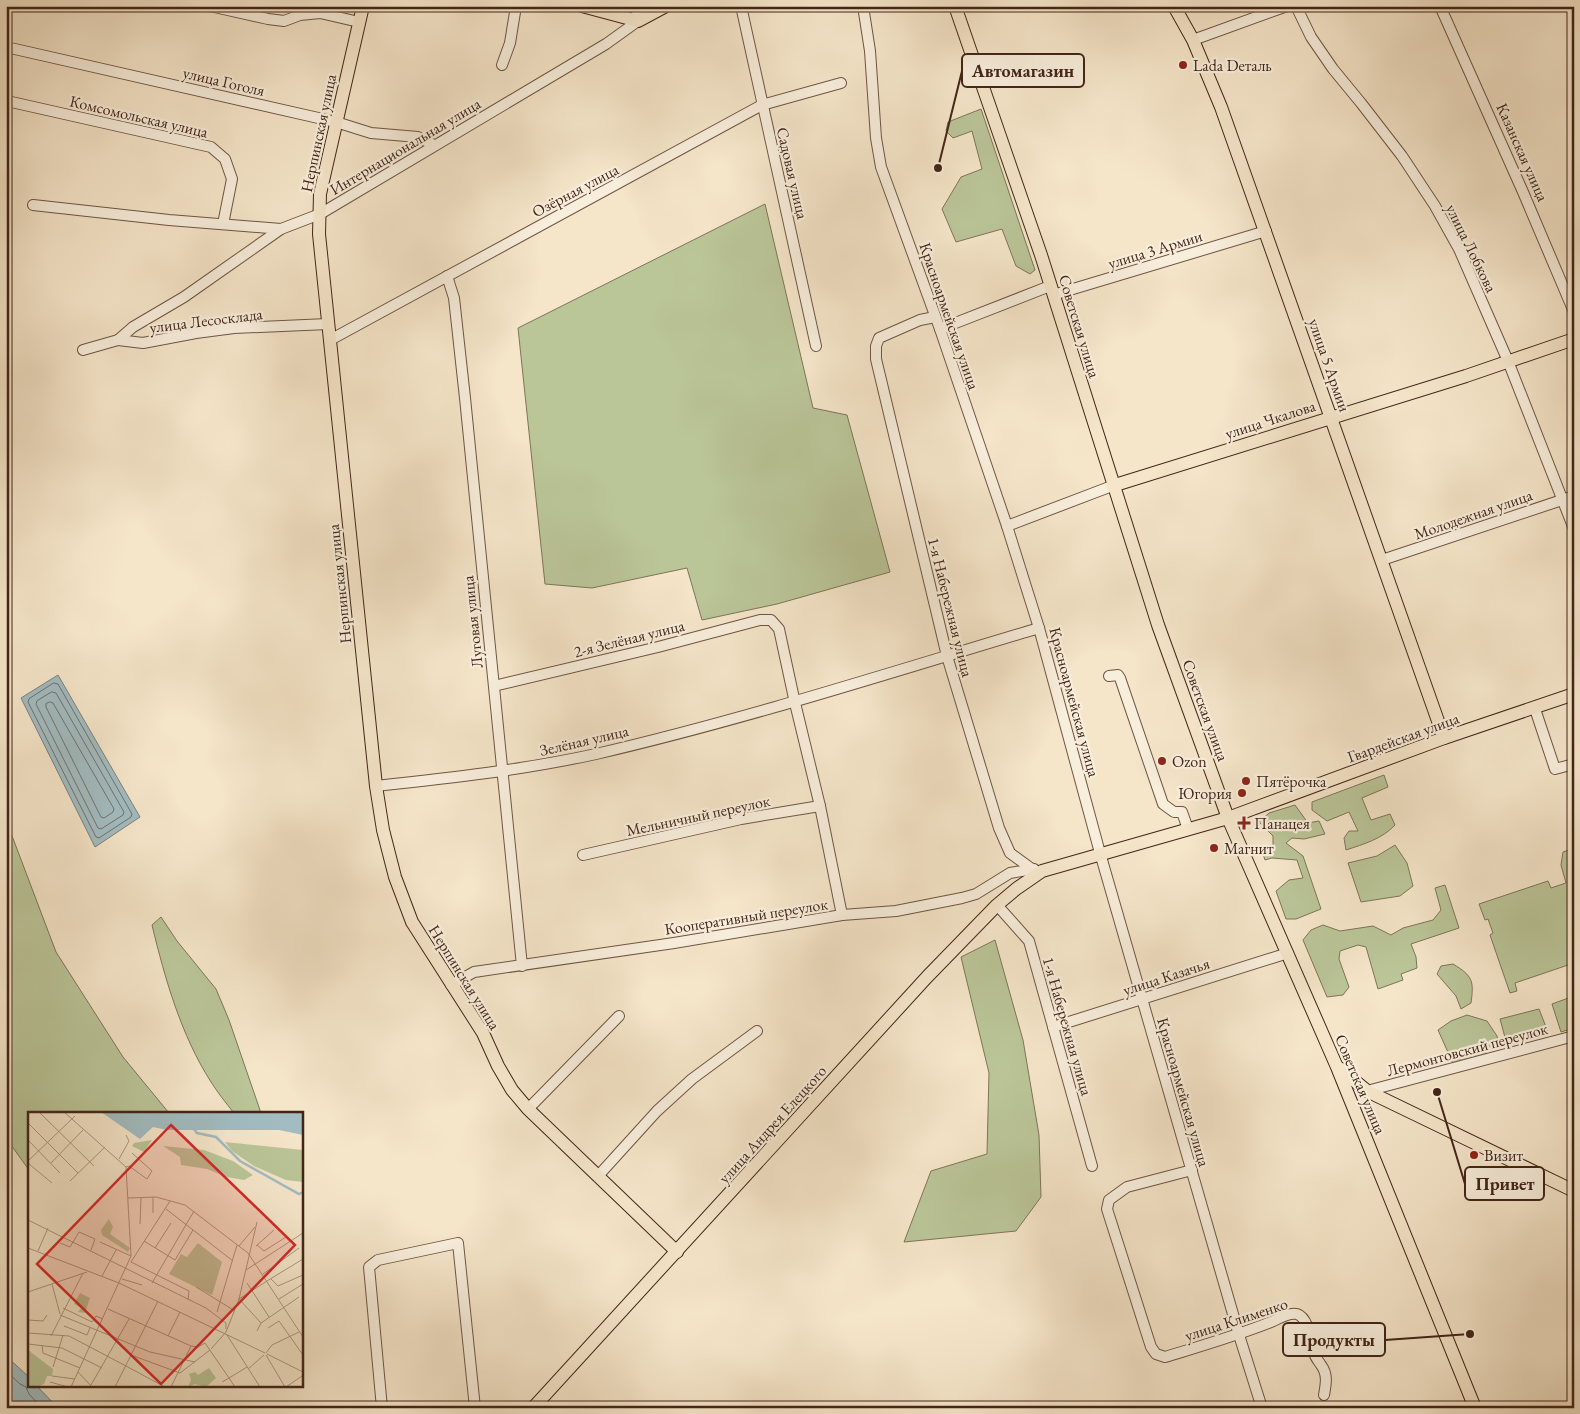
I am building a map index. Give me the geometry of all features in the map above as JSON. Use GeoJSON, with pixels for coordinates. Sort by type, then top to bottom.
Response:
{"type":"FeatureCollection","features":[{"type":"Feature","properties":{"kind":"main road","name":"Нерпинская улица"},"geometry":{"type":"LineString","coordinates":[[363,6],[320,194],[319,234],[376,786],[390,858],[412,922],[483,1033],[498,1066],[512,1090],[528,1110],[677,1252]]}},
{"type":"Feature","properties":{"kind":"main road"},"geometry":{"type":"LineString","coordinates":[[582,6],[638,21],[666,6]]}},
{"type":"Feature","properties":{"kind":"main road","name":"Советская улица"},"geometry":{"type":"LineString","coordinates":[[956,6],[1052,291],[1112,486],[1158,625],[1228,818],[1337,1067],[1475,1408]]}},
{"type":"Feature","properties":{"kind":"main road","name":"улица 5 Армии"},"geometry":{"type":"LineString","coordinates":[[1174,6],[1194,40],[1221,107],[1444,738]]}},
{"type":"Feature","properties":{"kind":"main road","name":"улица Чкалова"},"geometry":{"type":"LineString","coordinates":[[1112,486],[1466,376],[1574,339]]}},
{"type":"Feature","properties":{"kind":"main road","name":"Гвардейская улица"},"geometry":{"type":"LineString","coordinates":[[1037,870],[1228,818],[1444,738],[1535,709],[1574,694]]}},
{"type":"Feature","properties":{"kind":"main road","name":"улица Андрея Елецкого"},"geometry":{"type":"LineString","coordinates":[[533,1408],[927,977],[997,905],[1037,870]]}},
{"type":"Feature","properties":{"kind":"main road"},"geometry":{"type":"LineString","coordinates":[[1337,1067],[1367,1091],[1574,1191]]}},
{"type":"Feature","properties":{"kind":"street"},"geometry":{"type":"LineString","coordinates":[[210,6],[284,21],[300,15],[320,14],[359,22]]}},
{"type":"Feature","properties":{"kind":"street"},"geometry":{"type":"LineString","coordinates":[[502,65],[510,43],[516,6]]}},
{"type":"Feature","properties":{"kind":"street"},"geometry":{"type":"LineString","coordinates":[[636,6],[638,21]]}},
{"type":"Feature","properties":{"kind":"street","name":"Садовая улица"},"geometry":{"type":"LineString","coordinates":[[741,6],[816,346]]}},
{"type":"Feature","properties":{"kind":"street","name":"Красноармейская улица"},"geometry":{"type":"LineString","coordinates":[[863,6],[870,51],[876,138],[881,167],[940,329],[1007,526],[1039,628],[1142,1000],[1262,1408]]}},
{"type":"Feature","properties":{"kind":"street"},"geometry":{"type":"LineString","coordinates":[[1194,40],[1287,6]]}},
{"type":"Feature","properties":{"kind":"street","name":"улица Лобкова"},"geometry":{"type":"LineString","coordinates":[[1296,6],[1311,37],[1333,69],[1396,149],[1434,206],[1459,249],[1508,361],[1574,529]]}},
{"type":"Feature","properties":{"kind":"street","name":"Казанская улица"},"geometry":{"type":"LineString","coordinates":[[1440,6],[1574,312]]}},
{"type":"Feature","properties":{"kind":"street","name":"Интернациональная улица"},"geometry":{"type":"LineString","coordinates":[[83,350],[118,340],[133,327],[184,297],[281,229],[320,214],[606,44],[638,21]]}},
{"type":"Feature","properties":{"kind":"street","name":"улица Гоголя"},"geometry":{"type":"LineString","coordinates":[[6,47],[336,122],[371,133],[418,137],[434,145]]}},
{"type":"Feature","properties":{"kind":"street","name":"Озёрная улица"},"geometry":{"type":"LineString","coordinates":[[330,340],[762,105],[841,83]]}},
{"type":"Feature","properties":{"kind":"street","name":"Комсомольская улица"},"geometry":{"type":"LineString","coordinates":[[7,101],[211,148],[225,159],[232,179],[223,224]]}},
{"type":"Feature","properties":{"kind":"street"},"geometry":{"type":"LineString","coordinates":[[33,205],[281,229]]}},
{"type":"Feature","properties":{"kind":"street","name":"улица 3 Армии"},"geometry":{"type":"LineString","coordinates":[[940,329],[1052,291],[1266,232]]}},
{"type":"Feature","properties":{"kind":"street","name":"Луговая улица"},"geometry":{"type":"LineString","coordinates":[[447,276],[454,298],[460,352],[522,966]]}},
{"type":"Feature","properties":{"kind":"street","name":"1-я Набережная улица"},"geometry":{"type":"LineString","coordinates":[[935,317],[920,320],[879,338],[876,346],[876,359],[947,656],[999,828],[1010,853],[1037,870]]}},
{"type":"Feature","properties":{"kind":"street","name":"улица Лесосклада"},"geometry":{"type":"LineString","coordinates":[[118,340],[143,343],[234,328],[328,324]]}},
{"type":"Feature","properties":{"kind":"street","name":"улица Чкалова"},"geometry":{"type":"LineString","coordinates":[[1007,526],[1112,486]]}},
{"type":"Feature","properties":{"kind":"street","name":"Молодежная улица"},"geometry":{"type":"LineString","coordinates":[[1382,560],[1574,496]]}},
{"type":"Feature","properties":{"kind":"street","name":"2-я Зелёная улица"},"geometry":{"type":"LineString","coordinates":[[494,686],[658,647],[760,620],[771,620],[779,629],[795,703]]}},
{"type":"Feature","properties":{"kind":"street","name":"Зелёная улица"},"geometry":{"type":"LineString","coordinates":[[376,786],[502,772],[596,754],[795,703],[1039,628]]}},
{"type":"Feature","properties":{"kind":"street"},"geometry":{"type":"LineString","coordinates":[[1109,676],[1114,674],[1120,678],[1163,804],[1174,812],[1182,812],[1188,829]]}},
{"type":"Feature","properties":{"kind":"street"},"geometry":{"type":"LineString","coordinates":[[795,703],[820,806],[842,915]]}},
{"type":"Feature","properties":{"kind":"street"},"geometry":{"type":"LineString","coordinates":[[1535,709],[1555,769],[1574,764]]}},
{"type":"Feature","properties":{"kind":"street","name":"Мельничный переулок"},"geometry":{"type":"LineString","coordinates":[[583,855],[741,819],[820,806]]}},
{"type":"Feature","properties":{"kind":"street","name":"Кооперативный переулок"},"geometry":{"type":"LineString","coordinates":[[452,985],[474,972],[674,943],[842,915],[896,911],[976,894],[1010,873],[1037,870]]}},
{"type":"Feature","properties":{"kind":"street","name":"1-я Набережная улица"},"geometry":{"type":"LineString","coordinates":[[997,905],[1029,941],[1092,1166]]}},
{"type":"Feature","properties":{"kind":"street","name":"улица Казачья"},"geometry":{"type":"LineString","coordinates":[[1053,1027],[1288,953]]}},
{"type":"Feature","properties":{"kind":"street"},"geometry":{"type":"LineString","coordinates":[[528,1110],[619,1016]]}},
{"type":"Feature","properties":{"kind":"street"},"geometry":{"type":"LineString","coordinates":[[598,1176],[657,1111],[692,1079],[757,1030]]}},
{"type":"Feature","properties":{"kind":"street","name":"Лермонтовский переулок"},"geometry":{"type":"LineString","coordinates":[[1367,1091],[1574,1036]]}},
{"type":"Feature","properties":{"kind":"street","name":"улица Клименко"},"geometry":{"type":"LineString","coordinates":[[1192,1170],[1127,1187],[1109,1200],[1107,1209],[1152,1347],[1156,1354],[1165,1357],[1239,1335],[1292,1314],[1298,1314],[1306,1324],[1316,1359],[1323,1367],[1327,1380],[1324,1394]]}},
{"type":"Feature","properties":{"kind":"street"},"geometry":{"type":"LineString","coordinates":[[382,1408],[369,1267],[378,1260],[458,1242],[475,1408]]}},
{"type":"Feature","properties":{"kind":"green space"},"geometry":{"type":"Polygon","coordinates":[[[981,109],[1035,270],[1030,274],[1016,266],[1002,229],[956,242],[942,209],[961,177],[982,169],[972,131],[953,138],[946,131],[948,122],[981,109]]]}},
{"type":"Feature","properties":{"kind":"green space"},"geometry":{"type":"Polygon","coordinates":[[[765,204],[813,408],[847,415],[890,572],[777,604],[702,620],[687,568],[592,588],[545,584],[518,328],[765,204]]]}},
{"type":"Feature","properties":{"kind":"green space"},"geometry":{"type":"Polygon","coordinates":[[[1384,775],[1388,787],[1362,798],[1371,820],[1390,814],[1395,825],[1379,837],[1346,850],[1344,838],[1349,831],[1358,831],[1349,812],[1327,821],[1312,810],[1312,802],[1384,775]]]}},
{"type":"Feature","properties":{"kind":"green space"},"geometry":{"type":"Polygon","coordinates":[[[1295,805],[1308,823],[1319,821],[1325,834],[1304,839],[1292,838],[1286,843],[1303,856],[1321,909],[1296,919],[1286,919],[1276,891],[1289,880],[1303,878],[1297,860],[1272,858],[1265,860],[1263,854],[1266,850],[1273,851],[1273,836],[1259,822],[1269,813],[1295,805]]]}},
{"type":"Feature","properties":{"kind":"green space"},"geometry":{"type":"Polygon","coordinates":[[[6,820],[56,952],[123,1057],[168,1112],[28,1112],[28,1169],[6,1138],[6,820]]]}},
{"type":"Feature","properties":{"kind":"green space"},"geometry":{"type":"Polygon","coordinates":[[[1395,845],[1407,863],[1413,886],[1400,896],[1361,902],[1348,863],[1377,856],[1395,845]]]}},
{"type":"Feature","properties":{"kind":"green space"},"geometry":{"type":"Polygon","coordinates":[[[1574,848],[1574,971],[1571,964],[1515,983],[1517,991],[1510,993],[1490,935],[1493,933],[1488,919],[1485,920],[1479,904],[1548,881],[1551,888],[1566,883],[1561,865],[1563,852],[1574,848]]]}},
{"type":"Feature","properties":{"kind":"green space"},"geometry":{"type":"Polygon","coordinates":[[[1445,885],[1459,928],[1411,944],[1416,957],[1417,968],[1401,974],[1403,980],[1378,989],[1366,947],[1358,945],[1340,951],[1339,959],[1349,987],[1343,995],[1327,997],[1303,940],[1311,930],[1323,925],[1340,931],[1373,926],[1391,935],[1403,928],[1433,920],[1441,910],[1435,888],[1445,885]]]}},
{"type":"Feature","properties":{"kind":"green space"},"geometry":{"type":"Polygon","coordinates":[[[161,917],[177,941],[216,989],[229,1020],[261,1112],[233,1112],[200,1064],[175,1006],[162,966],[152,925],[161,917]]]}},
{"type":"Feature","properties":{"kind":"green space"},"geometry":{"type":"Polygon","coordinates":[[[995,940],[1023,1040],[1039,1135],[1041,1197],[1016,1231],[904,1242],[931,1171],[987,1154],[989,1073],[961,957],[995,940]]]}},
{"type":"Feature","properties":{"kind":"green space"},"geometry":{"type":"Polygon","coordinates":[[[1453,964],[1465,972],[1472,984],[1471,1003],[1461,1009],[1456,996],[1437,974],[1441,966],[1453,964]]]}},
{"type":"Feature","properties":{"kind":"green space"},"geometry":{"type":"Polygon","coordinates":[[[1574,996],[1574,1028],[1561,1032],[1552,1004],[1574,996]]]}},
{"type":"Feature","properties":{"kind":"green space"},"geometry":{"type":"Polygon","coordinates":[[[1539,1009],[1548,1032],[1506,1041],[1500,1019],[1539,1009]]]}},
{"type":"Feature","properties":{"kind":"green space"},"geometry":{"type":"Polygon","coordinates":[[[1467,1015],[1487,1021],[1497,1036],[1499,1046],[1486,1051],[1485,1060],[1455,1068],[1438,1030],[1451,1021],[1467,1015]]]}},
{"type":"Feature","properties":{"kind":"water"},"geometry":{"type":"Polygon","coordinates":[[[58,675],[140,817],[95,847],[21,698],[58,675]]]}},
{"type":"Feature","properties":{"kind":"water"},"geometry":{"type":"Polygon","coordinates":[[[6,1356],[28,1376],[28,1386],[37,1386],[58,1408],[6,1408],[6,1356]]]}},
{"type":"Feature","properties":{"kind":"place","name":"Lada Dеталь"},"geometry":{"type":"Point","coordinates":[1183,65]}},
{"type":"Feature","properties":{"kind":"place","name":"Автомагазин"},"geometry":{"type":"Point","coordinates":[938,168]}},
{"type":"Feature","properties":{"kind":"place","name":"Ozon"},"geometry":{"type":"Point","coordinates":[1162,761]}},
{"type":"Feature","properties":{"kind":"place","name":"Пятёрочка"},"geometry":{"type":"Point","coordinates":[1246,781]}},
{"type":"Feature","properties":{"kind":"place","name":"Югория"},"geometry":{"type":"Point","coordinates":[1242,793]}},
{"type":"Feature","properties":{"kind":"place","name":"Панацея"},"geometry":{"type":"Point","coordinates":[1244,823]}},
{"type":"Feature","properties":{"kind":"place","name":"Магнит"},"geometry":{"type":"Point","coordinates":[1214,848]}},
{"type":"Feature","properties":{"kind":"place","name":"Привет"},"geometry":{"type":"Point","coordinates":[1437,1092]}},
{"type":"Feature","properties":{"kind":"place","name":"Визит"},"geometry":{"type":"Point","coordinates":[1474,1155]}},
{"type":"Feature","properties":{"kind":"place","name":"Продукты"},"geometry":{"type":"Point","coordinates":[1470,1334]}}]}
